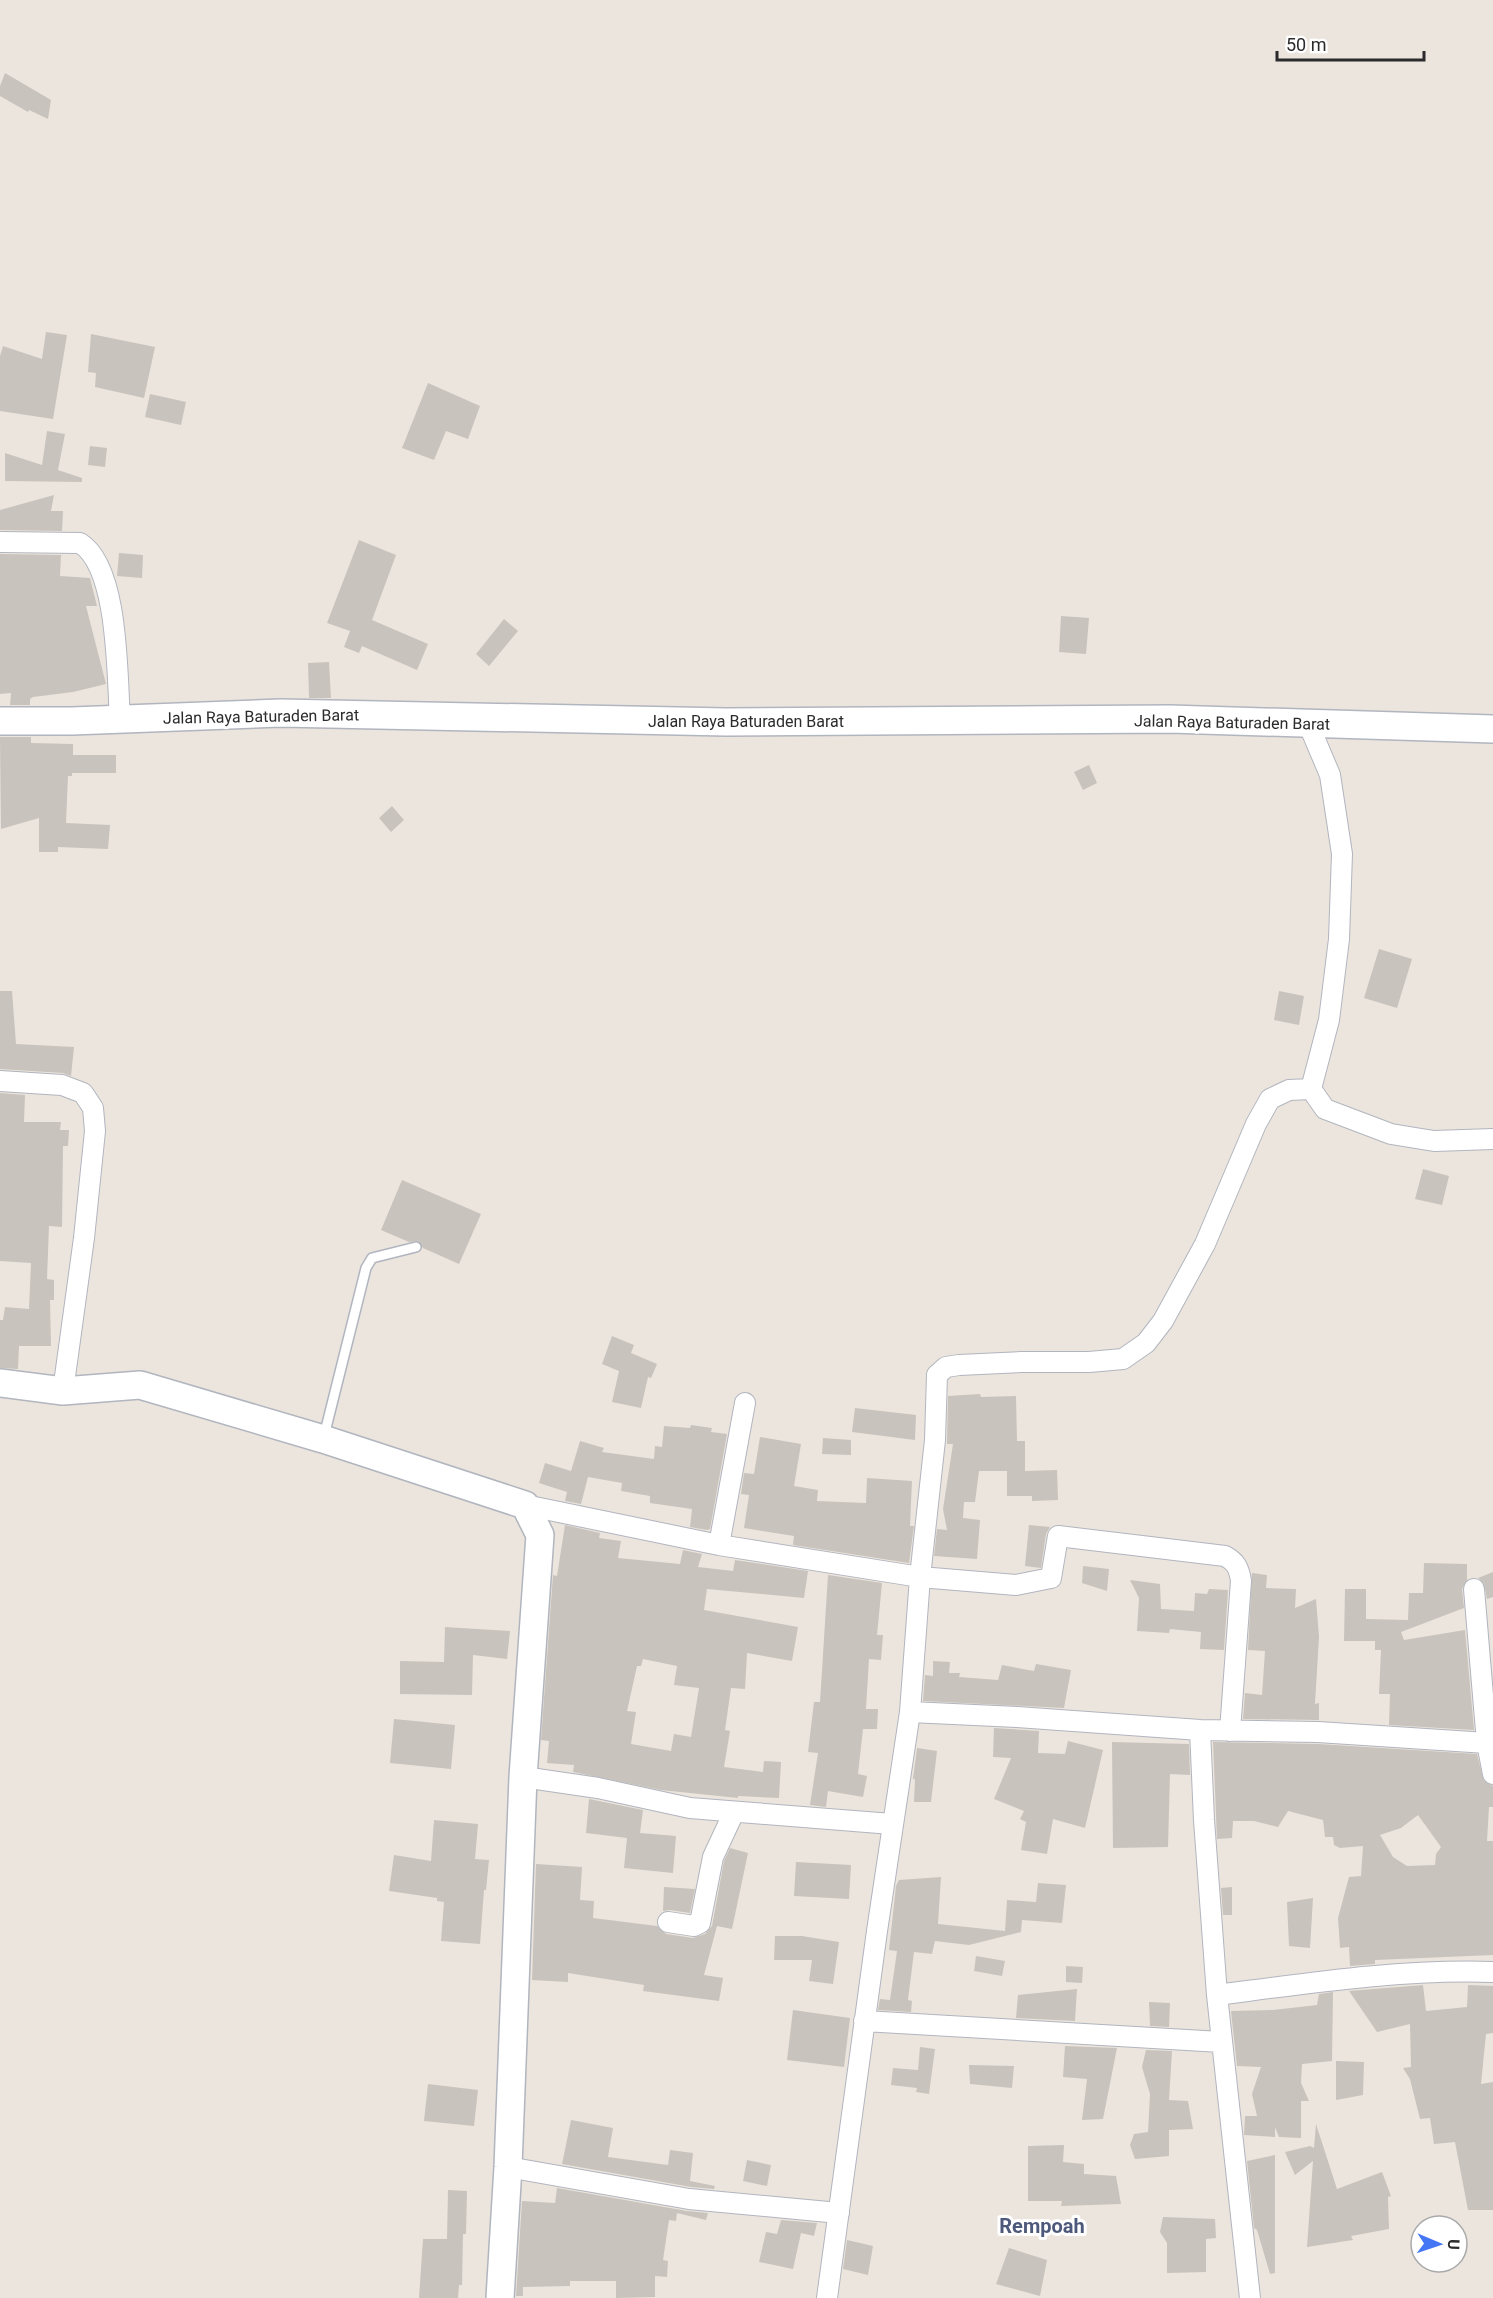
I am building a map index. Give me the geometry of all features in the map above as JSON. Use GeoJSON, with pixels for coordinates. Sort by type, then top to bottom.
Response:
{"type":"FeatureCollection","features":[{"type":"Feature","properties":{"kind":"street"},"geometry":{"type":"LineString","coordinates":[[0,542],[80,543],[94,555],[111,598],[120,720]]}},
{"type":"Feature","properties":{"kind":"street","name":"Jalan Raya Baturaden Barat"},"geometry":{"type":"LineString","coordinates":[[0,721],[120,720],[281,712],[726,722],[1170,719],[1493,729]]}},
{"type":"Feature","properties":{"kind":"street"},"geometry":{"type":"LineString","coordinates":[[1308,723],[1330,776],[1342,854],[1339,939],[1329,1020],[1311,1089],[1325,1109],[1391,1134],[1434,1141],[1493,1139]]}},
{"type":"Feature","properties":{"kind":"street"},"geometry":{"type":"LineString","coordinates":[[0,1082],[62,1085],[83,1093],[93,1108],[95,1131],[84,1238],[63,1391]]}},
{"type":"Feature","properties":{"kind":"street"},"geometry":{"type":"LineString","coordinates":[[827,2298],[864,2021],[910,1712],[920,1578],[935,1440],[937,1375],[946,1367],[959,1365],[1123,1359],[1146,1343],[1163,1321],[1205,1244],[1256,1124],[1270,1100],[1289,1090],[1311,1089]]}},
{"type":"Feature","properties":{"kind":"street"},"geometry":{"type":"LineString","coordinates":[[0,1383],[63,1391],[140,1385],[323,1438],[525,1505],[719,1545],[920,1578],[1016,1585],[1051,1578],[1058,1536],[1225,1556],[1234,1561],[1239,1569],[1241,1581],[1230,1731]]}},
{"type":"Feature","properties":{"kind":"street"},"geometry":{"type":"LineString","coordinates":[[719,1545],[745,1403]]}},
{"type":"Feature","properties":{"kind":"street"},"geometry":{"type":"LineString","coordinates":[[500,2298],[508,2167],[524,1778],[540,1535],[525,1505]]}},
{"type":"Feature","properties":{"kind":"street"},"geometry":{"type":"LineString","coordinates":[[910,1712],[1017,1716],[1200,1730],[1318,1732],[1491,1759],[1486,1641],[1474,1589]]}},
{"type":"Feature","properties":{"kind":"street"},"geometry":{"type":"LineString","coordinates":[[1200,1730],[1204,1820],[1221,2042],[1250,2298]]}},
{"type":"Feature","properties":{"kind":"street"},"geometry":{"type":"LineString","coordinates":[[524,1778],[598,1788],[690,1808],[892,1824]]}},
{"type":"Feature","properties":{"kind":"street"},"geometry":{"type":"LineString","coordinates":[[668,1922],[694,1926],[701,1922],[713,1857],[734,1812]]}},
{"type":"Feature","properties":{"kind":"street"},"geometry":{"type":"LineString","coordinates":[[1217,1995],[1375,1975],[1439,1970],[1493,1972]]}},
{"type":"Feature","properties":{"kind":"street"},"geometry":{"type":"LineString","coordinates":[[864,2021],[1221,2042]]}},
{"type":"Feature","properties":{"kind":"street"},"geometry":{"type":"LineString","coordinates":[[508,2167],[689,2199],[839,2213]]}},
{"type":"Feature","properties":{"kind":"lane"},"geometry":{"type":"LineString","coordinates":[[323,1438],[366,1268],[372,1258],[416,1247]]}},
{"type":"Feature","properties":{"kind":"building"},"geometry":{"type":"Polygon","coordinates":[[[5,73],[51,100],[48,119],[29,110],[28,112],[0,96],[0,86],[5,73]]]}},
{"type":"Feature","properties":{"kind":"building"},"geometry":{"type":"Polygon","coordinates":[[[46,332],[67,335],[53,419],[0,411],[0,356],[3,346],[42,359],[46,332]]]}},
{"type":"Feature","properties":{"kind":"building"},"geometry":{"type":"Polygon","coordinates":[[[91,334],[155,347],[144,398],[95,387],[96,373],[88,372],[91,334]]]}},
{"type":"Feature","properties":{"kind":"building"},"geometry":{"type":"Polygon","coordinates":[[[428,383],[480,406],[468,439],[446,431],[434,460],[402,448],[428,383]]]}},
{"type":"Feature","properties":{"kind":"building"},"geometry":{"type":"Polygon","coordinates":[[[150,394],[186,402],[181,425],[145,417],[150,394]]]}},
{"type":"Feature","properties":{"kind":"building"},"geometry":{"type":"Polygon","coordinates":[[[47,431],[65,434],[58,470],[82,478],[82,482],[5,481],[5,453],[42,465],[47,431]]]}},
{"type":"Feature","properties":{"kind":"building"},"geometry":{"type":"Polygon","coordinates":[[[90,446],[107,448],[105,467],[88,465],[90,446]]]}},
{"type":"Feature","properties":{"kind":"building"},"geometry":{"type":"Polygon","coordinates":[[[54,495],[51,511],[63,511],[62,531],[0,530],[0,510],[54,495]]]}},
{"type":"Feature","properties":{"kind":"building"},"geometry":{"type":"Polygon","coordinates":[[[359,540],[396,555],[372,620],[428,644],[417,670],[362,646],[359,653],[344,647],[350,631],[327,623],[359,540]]]}},
{"type":"Feature","properties":{"kind":"building"},"geometry":{"type":"Polygon","coordinates":[[[119,553],[143,555],[142,578],[117,576],[119,553]]]}},
{"type":"Feature","properties":{"kind":"building"},"geometry":{"type":"Polygon","coordinates":[[[0,554],[61,555],[60,576],[90,578],[97,606],[86,606],[106,684],[73,692],[33,697],[30,699],[30,705],[10,705],[11,693],[0,694],[0,554]]]}},
{"type":"Feature","properties":{"kind":"building"},"geometry":{"type":"Polygon","coordinates":[[[1061,616],[1089,618],[1086,654],[1059,652],[1061,616]]]}},
{"type":"Feature","properties":{"kind":"building"},"geometry":{"type":"Polygon","coordinates":[[[504,619],[518,631],[489,666],[476,654],[504,619]]]}},
{"type":"Feature","properties":{"kind":"building"},"geometry":{"type":"Polygon","coordinates":[[[329,662],[331,698],[309,698],[308,663],[329,662]]]}},
{"type":"Feature","properties":{"kind":"building"},"geometry":{"type":"Polygon","coordinates":[[[0,737],[31,737],[31,743],[73,744],[73,755],[116,755],[116,773],[72,773],[72,776],[68,776],[66,823],[110,825],[108,849],[58,847],[58,852],[39,852],[39,818],[1,829],[0,737]]]}},
{"type":"Feature","properties":{"kind":"building"},"geometry":{"type":"Polygon","coordinates":[[[1089,765],[1097,783],[1083,790],[1074,772],[1089,765]]]}},
{"type":"Feature","properties":{"kind":"building"},"geometry":{"type":"Polygon","coordinates":[[[392,806],[404,820],[391,832],[379,818],[392,806]]]}},
{"type":"Feature","properties":{"kind":"building"},"geometry":{"type":"Polygon","coordinates":[[[1379,949],[1412,959],[1397,1008],[1364,998],[1379,949]]]}},
{"type":"Feature","properties":{"kind":"building"},"geometry":{"type":"Polygon","coordinates":[[[0,991],[12,991],[16,1044],[74,1047],[71,1076],[63,1073],[0,1069],[0,991]]]}},
{"type":"Feature","properties":{"kind":"building"},"geometry":{"type":"Polygon","coordinates":[[[1279,991],[1304,996],[1299,1025],[1274,1020],[1279,991]]]}},
{"type":"Feature","properties":{"kind":"building"},"geometry":{"type":"Polygon","coordinates":[[[0,1093],[25,1095],[24,1122],[61,1122],[60,1130],[69,1130],[68,1146],[63,1146],[62,1227],[49,1226],[47,1279],[54,1280],[54,1300],[50,1300],[51,1346],[19,1346],[18,1369],[0,1368],[0,1320],[3,1320],[5,1307],[29,1309],[31,1263],[0,1261],[0,1093]]]}},
{"type":"Feature","properties":{"kind":"building"},"geometry":{"type":"Polygon","coordinates":[[[1423,1169],[1449,1176],[1442,1205],[1415,1199],[1423,1169]]]}},
{"type":"Feature","properties":{"kind":"building"},"geometry":{"type":"Polygon","coordinates":[[[402,1180],[481,1214],[459,1264],[423,1248],[418,1241],[409,1242],[381,1230],[402,1180]]]}},
{"type":"Feature","properties":{"kind":"building"},"geometry":{"type":"Polygon","coordinates":[[[612,1336],[634,1345],[631,1353],[657,1364],[651,1378],[648,1377],[641,1408],[612,1402],[619,1371],[602,1364],[612,1336]]]}},
{"type":"Feature","properties":{"kind":"building"},"geometry":{"type":"Polygon","coordinates":[[[980,1394],[981,1397],[1016,1396],[1017,1441],[1025,1441],[1025,1471],[1057,1470],[1058,1500],[1032,1501],[1032,1496],[1007,1496],[1007,1471],[979,1471],[975,1502],[964,1502],[963,1518],[980,1520],[977,1559],[934,1556],[937,1529],[947,1530],[943,1509],[953,1444],[947,1444],[948,1396],[980,1394]]]}},
{"type":"Feature","properties":{"kind":"building"},"geometry":{"type":"Polygon","coordinates":[[[855,1408],[916,1415],[915,1440],[852,1432],[855,1408]]]}},
{"type":"Feature","properties":{"kind":"building"},"geometry":{"type":"Polygon","coordinates":[[[691,1425],[712,1428],[711,1432],[727,1434],[710,1529],[690,1527],[692,1509],[650,1503],[650,1496],[621,1491],[622,1483],[588,1477],[581,1504],[565,1501],[567,1492],[539,1483],[545,1463],[571,1471],[580,1441],[604,1448],[602,1452],[654,1459],[655,1446],[662,1447],[664,1426],[690,1428],[691,1425]]]}},
{"type":"Feature","properties":{"kind":"building"},"geometry":{"type":"Polygon","coordinates":[[[760,1437],[801,1444],[794,1486],[818,1490],[817,1501],[866,1503],[867,1478],[912,1481],[910,1526],[914,1526],[909,1563],[793,1545],[794,1536],[744,1528],[749,1495],[741,1494],[744,1473],[754,1474],[760,1437]]]}},
{"type":"Feature","properties":{"kind":"building"},"geometry":{"type":"Polygon","coordinates":[[[823,1438],[851,1440],[851,1455],[822,1454],[823,1438]]]}},
{"type":"Feature","properties":{"kind":"building"},"geometry":{"type":"Polygon","coordinates":[[[565,1525],[600,1533],[599,1538],[621,1541],[618,1558],[680,1564],[683,1550],[702,1554],[698,1567],[733,1571],[735,1560],[808,1571],[804,1598],[707,1589],[704,1610],[798,1627],[792,1661],[747,1653],[745,1689],[731,1688],[725,1730],[730,1731],[724,1767],[763,1772],[764,1761],[781,1762],[779,1798],[738,1796],[738,1798],[661,1790],[573,1772],[574,1765],[547,1763],[549,1741],[541,1740],[553,1575],[557,1576],[565,1525]],[[643,1659],[641,1666],[637,1666],[627,1711],[636,1712],[631,1744],[671,1751],[674,1734],[691,1737],[699,1688],[674,1685],[677,1666],[643,1659]]]}},
{"type":"Feature","properties":{"kind":"building"},"geometry":{"type":"Polygon","coordinates":[[[1029,1525],[1050,1527],[1046,1534],[1041,1568],[1025,1566],[1029,1525]]]}},
{"type":"Feature","properties":{"kind":"building"},"geometry":{"type":"Polygon","coordinates":[[[1424,1563],[1467,1564],[1467,1580],[1462,1589],[1464,1608],[1401,1632],[1404,1640],[1465,1630],[1474,1730],[1389,1725],[1390,1694],[1379,1694],[1381,1650],[1375,1650],[1375,1641],[1344,1641],[1345,1589],[1366,1589],[1366,1619],[1408,1620],[1409,1593],[1423,1593],[1424,1563]]]}},
{"type":"Feature","properties":{"kind":"building"},"geometry":{"type":"Polygon","coordinates":[[[1083,1566],[1109,1569],[1107,1591],[1082,1583],[1083,1566]]]}},
{"type":"Feature","properties":{"kind":"building"},"geometry":{"type":"Polygon","coordinates":[[[1493,1572],[1493,1597],[1487,1599],[1484,1583],[1478,1578],[1493,1572]]]}},
{"type":"Feature","properties":{"kind":"building"},"geometry":{"type":"Polygon","coordinates":[[[1252,1573],[1267,1575],[1266,1588],[1296,1589],[1295,1608],[1316,1599],[1319,1637],[1315,1704],[1319,1703],[1319,1720],[1243,1719],[1245,1693],[1262,1695],[1265,1651],[1248,1650],[1252,1573]]]}},
{"type":"Feature","properties":{"kind":"building"},"geometry":{"type":"Polygon","coordinates":[[[828,1575],[882,1583],[877,1635],[883,1635],[881,1660],[869,1659],[866,1709],[878,1709],[877,1729],[863,1729],[858,1774],[867,1776],[863,1797],[828,1791],[826,1807],[810,1805],[818,1753],[808,1752],[814,1702],[820,1702],[828,1575]]]}},
{"type":"Feature","properties":{"kind":"building"},"geometry":{"type":"Polygon","coordinates":[[[1130,1580],[1160,1584],[1161,1609],[1194,1611],[1195,1593],[1207,1594],[1209,1589],[1228,1590],[1224,1650],[1200,1649],[1201,1632],[1170,1629],[1169,1633],[1137,1631],[1139,1598],[1130,1580]]]}},
{"type":"Feature","properties":{"kind":"building"},"geometry":{"type":"Polygon","coordinates":[[[445,1627],[510,1631],[507,1659],[473,1655],[472,1695],[400,1694],[400,1661],[444,1662],[445,1627]]]}},
{"type":"Feature","properties":{"kind":"building"},"geometry":{"type":"Polygon","coordinates":[[[933,1661],[950,1662],[949,1673],[960,1673],[959,1677],[998,1680],[1002,1665],[1034,1671],[1036,1664],[1071,1670],[1064,1708],[923,1701],[925,1675],[933,1676],[933,1661]]]}},
{"type":"Feature","properties":{"kind":"building"},"geometry":{"type":"Polygon","coordinates":[[[394,1719],[455,1725],[451,1769],[390,1763],[394,1719]]]}},
{"type":"Feature","properties":{"kind":"building"},"geometry":{"type":"Polygon","coordinates":[[[994,1728],[1039,1731],[1038,1753],[1065,1754],[1068,1741],[1103,1750],[1085,1828],[1053,1819],[1047,1854],[1021,1850],[1026,1822],[1020,1819],[1024,1811],[994,1799],[1011,1758],[993,1757],[994,1728]]]}},
{"type":"Feature","properties":{"kind":"building"},"geometry":{"type":"Polygon","coordinates":[[[1112,1742],[1189,1744],[1190,1775],[1170,1774],[1168,1847],[1113,1848],[1112,1742]]]}},
{"type":"Feature","properties":{"kind":"building"},"geometry":{"type":"Polygon","coordinates":[[[1213,1742],[1318,1744],[1477,1754],[1484,1781],[1493,1786],[1493,1807],[1489,1807],[1487,1841],[1493,1841],[1493,1955],[1375,1960],[1375,1964],[1350,1966],[1349,1947],[1340,1948],[1338,1918],[1349,1877],[1361,1876],[1363,1846],[1340,1848],[1334,1845],[1333,1837],[1325,1837],[1323,1820],[1288,1811],[1278,1827],[1254,1821],[1233,1821],[1232,1838],[1217,1839],[1213,1742]],[[1418,1815],[1401,1828],[1380,1835],[1393,1857],[1407,1866],[1435,1865],[1436,1854],[1441,1847],[1418,1815]]]}},
{"type":"Feature","properties":{"kind":"building"},"geometry":{"type":"Polygon","coordinates":[[[917,1748],[937,1751],[931,1802],[914,1802],[915,1779],[913,1779],[917,1748]]]}},
{"type":"Feature","properties":{"kind":"building"},"geometry":{"type":"Polygon","coordinates":[[[589,1799],[643,1810],[640,1833],[676,1836],[673,1873],[624,1868],[627,1838],[586,1833],[589,1799]]]}},
{"type":"Feature","properties":{"kind":"building"},"geometry":{"type":"Polygon","coordinates":[[[434,1820],[478,1824],[475,1859],[489,1860],[480,1944],[441,1941],[444,1902],[437,1901],[437,1898],[389,1891],[394,1855],[431,1861],[434,1820]]]}},
{"type":"Feature","properties":{"kind":"building"},"geometry":{"type":"Polygon","coordinates":[[[730,1848],[748,1853],[732,1929],[717,1926],[704,1975],[723,1978],[719,2001],[643,1991],[644,1985],[568,1973],[568,1982],[532,1980],[536,1864],[582,1867],[580,1900],[594,1901],[593,1918],[657,1926],[666,1934],[693,1938],[705,1934],[712,1926],[724,1861],[730,1848]]]}},
{"type":"Feature","properties":{"kind":"building"},"geometry":{"type":"Polygon","coordinates":[[[796,1862],[851,1865],[849,1899],[794,1896],[796,1862]]]}},
{"type":"Feature","properties":{"kind":"building"},"geometry":{"type":"Polygon","coordinates":[[[941,1877],[938,1924],[1005,1931],[1007,1900],[1036,1902],[1038,1883],[1066,1885],[1062,1923],[1022,1920],[1021,1932],[969,1945],[935,1941],[932,1954],[914,1952],[908,2000],[912,2001],[911,2012],[878,2010],[880,1999],[890,2000],[897,1951],[889,1950],[896,1886],[899,1880],[941,1877]]]}},
{"type":"Feature","properties":{"kind":"building"},"geometry":{"type":"Polygon","coordinates":[[[664,1887],[695,1889],[690,1913],[663,1911],[664,1887]]]}},
{"type":"Feature","properties":{"kind":"building"},"geometry":{"type":"Polygon","coordinates":[[[1232,1887],[1232,1915],[1223,1915],[1221,1888],[1232,1887]]]}},
{"type":"Feature","properties":{"kind":"building"},"geometry":{"type":"Polygon","coordinates":[[[1313,1898],[1310,1948],[1289,1946],[1287,1902],[1313,1898]]]}},
{"type":"Feature","properties":{"kind":"building"},"geometry":{"type":"Polygon","coordinates":[[[775,1936],[802,1936],[839,1942],[833,1984],[809,1981],[812,1960],[774,1960],[775,1936]]]}},
{"type":"Feature","properties":{"kind":"building"},"geometry":{"type":"Polygon","coordinates":[[[976,1956],[1005,1961],[1002,1976],[974,1971],[976,1956]]]}},
{"type":"Feature","properties":{"kind":"building"},"geometry":{"type":"Polygon","coordinates":[[[1066,1966],[1083,1967],[1082,1983],[1066,1982],[1066,1966]]]}},
{"type":"Feature","properties":{"kind":"building"},"geometry":{"type":"Polygon","coordinates":[[[1423,1985],[1426,2011],[1467,2007],[1468,1985],[1493,1986],[1493,2033],[1486,2034],[1481,2084],[1493,2082],[1493,2210],[1468,2210],[1455,2142],[1434,2144],[1430,2118],[1420,2119],[1410,2079],[1403,2068],[1411,2067],[1410,2024],[1377,2032],[1349,1991],[1423,1985]]]}},
{"type":"Feature","properties":{"kind":"building"},"geometry":{"type":"Polygon","coordinates":[[[1077,1989],[1075,2021],[1016,2018],[1018,1995],[1077,1989]]]}},
{"type":"Feature","properties":{"kind":"building"},"geometry":{"type":"Polygon","coordinates":[[[1333,1992],[1332,2061],[1302,2064],[1301,2083],[1309,2101],[1301,2101],[1301,2138],[1279,2137],[1275,2127],[1275,2137],[1244,2135],[1245,2116],[1257,2116],[1252,2094],[1261,2067],[1237,2066],[1231,2011],[1273,2010],[1317,2005],[1319,1994],[1333,1992]]]}},
{"type":"Feature","properties":{"kind":"building"},"geometry":{"type":"Polygon","coordinates":[[[1149,2002],[1170,2003],[1169,2027],[1150,2026],[1149,2002]]]}},
{"type":"Feature","properties":{"kind":"building"},"geometry":{"type":"Polygon","coordinates":[[[793,2010],[850,2018],[844,2067],[787,2060],[793,2010]]]}},
{"type":"Feature","properties":{"kind":"building"},"geometry":{"type":"Polygon","coordinates":[[[1065,2046],[1117,2048],[1103,2119],[1082,2120],[1087,2079],[1063,2077],[1065,2046]]]}},
{"type":"Feature","properties":{"kind":"building"},"geometry":{"type":"Polygon","coordinates":[[[920,2047],[935,2049],[929,2094],[916,2092],[917,2088],[891,2085],[893,2068],[918,2070],[920,2047]]]}},
{"type":"Feature","properties":{"kind":"building"},"geometry":{"type":"Polygon","coordinates":[[[1146,2050],[1172,2051],[1169,2100],[1188,2101],[1193,2129],[1169,2130],[1169,2156],[1135,2159],[1130,2145],[1134,2134],[1148,2132],[1150,2094],[1142,2067],[1146,2050]]]}},
{"type":"Feature","properties":{"kind":"building"},"geometry":{"type":"Polygon","coordinates":[[[1336,2061],[1364,2062],[1363,2095],[1336,2100],[1336,2061]]]}},
{"type":"Feature","properties":{"kind":"building"},"geometry":{"type":"Polygon","coordinates":[[[969,2065],[1014,2066],[1012,2088],[970,2084],[969,2065]]]}},
{"type":"Feature","properties":{"kind":"building"},"geometry":{"type":"Polygon","coordinates":[[[428,2084],[478,2090],[474,2126],[424,2121],[428,2084]]]}},
{"type":"Feature","properties":{"kind":"building"},"geometry":{"type":"Polygon","coordinates":[[[571,2120],[613,2128],[608,2157],[668,2165],[670,2150],[693,2153],[690,2181],[715,2186],[714,2189],[562,2164],[571,2120]]]}},
{"type":"Feature","properties":{"kind":"building"},"geometry":{"type":"Polygon","coordinates":[[[1316,2124],[1337,2189],[1382,2172],[1391,2196],[1388,2197],[1389,2229],[1351,2236],[1353,2240],[1307,2247],[1313,2161],[1295,2175],[1285,2152],[1310,2146],[1314,2148],[1316,2124]]]}},
{"type":"Feature","properties":{"kind":"building"},"geometry":{"type":"Polygon","coordinates":[[[1064,2145],[1063,2162],[1084,2164],[1084,2174],[1116,2176],[1121,2204],[1061,2206],[1062,2201],[1028,2201],[1028,2146],[1064,2145]]]}},
{"type":"Feature","properties":{"kind":"building"},"geometry":{"type":"Polygon","coordinates":[[[1275,2155],[1275,2273],[1270,2274],[1257,2230],[1254,2228],[1247,2161],[1275,2155]]]}},
{"type":"Feature","properties":{"kind":"building"},"geometry":{"type":"Polygon","coordinates":[[[747,2160],[771,2165],[767,2186],[743,2181],[747,2160]]]}},
{"type":"Feature","properties":{"kind":"building"},"geometry":{"type":"Polygon","coordinates":[[[557,2188],[708,2213],[706,2220],[677,2213],[676,2221],[669,2220],[663,2260],[668,2261],[667,2277],[655,2276],[655,2297],[616,2298],[616,2281],[570,2281],[570,2286],[523,2287],[523,2296],[516,2296],[522,2201],[555,2203],[557,2188]]]}},
{"type":"Feature","properties":{"kind":"building"},"geometry":{"type":"Polygon","coordinates":[[[448,2190],[467,2191],[462,2285],[459,2285],[458,2298],[419,2298],[423,2239],[447,2239],[448,2190]]]}},
{"type":"Feature","properties":{"kind":"building"},"geometry":{"type":"Polygon","coordinates":[[[1163,2217],[1215,2219],[1216,2238],[1206,2239],[1206,2272],[1167,2273],[1167,2243],[1160,2232],[1163,2217]]]}},
{"type":"Feature","properties":{"kind":"building"},"geometry":{"type":"Polygon","coordinates":[[[781,2220],[817,2223],[814,2236],[801,2233],[793,2269],[759,2262],[766,2232],[777,2234],[781,2220]]]}},
{"type":"Feature","properties":{"kind":"building"},"geometry":{"type":"Polygon","coordinates":[[[847,2240],[873,2246],[868,2275],[843,2269],[847,2240]]]}},
{"type":"Feature","properties":{"kind":"building"},"geometry":{"type":"Polygon","coordinates":[[[1009,2248],[1047,2260],[1040,2296],[996,2284],[1009,2248]]]}},
{"type":"Feature","properties":{"kind":"district","name":"Rempoah"},"geometry":{"type":"Point","coordinates":[1042,2226]}}]}
